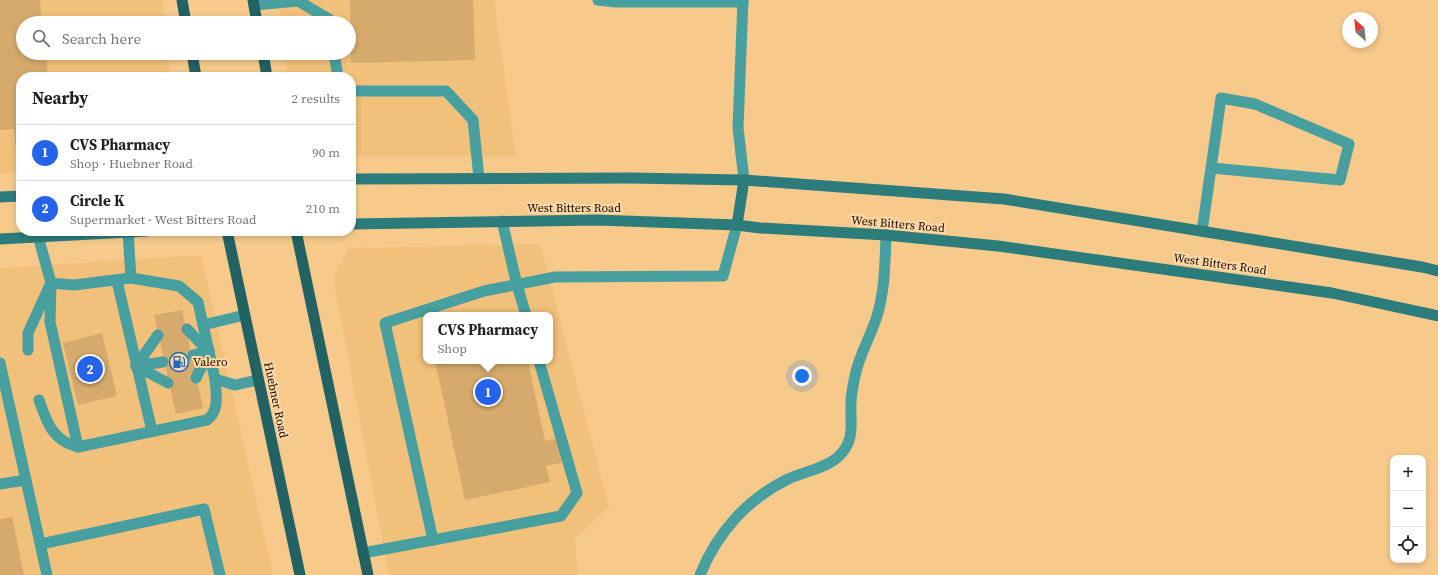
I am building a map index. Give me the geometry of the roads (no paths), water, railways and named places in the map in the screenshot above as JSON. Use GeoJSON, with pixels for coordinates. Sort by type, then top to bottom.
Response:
{"type":"FeatureCollection","features":[{"type":"Feature","properties":{"kind":"main road"},"geometry":{"type":"LineString","coordinates":[[182,0],[185,16]]}},
{"type":"Feature","properties":{"kind":"main road"},"geometry":{"type":"LineString","coordinates":[[253,2],[256,16]]}},
{"type":"Feature","properties":{"kind":"main road"},"geometry":{"type":"LineString","coordinates":[[193,60],[195,72]]}},
{"type":"Feature","properties":{"kind":"main road"},"geometry":{"type":"LineString","coordinates":[[264,60],[266,72]]}},
{"type":"Feature","properties":{"kind":"main road"},"geometry":{"type":"LineString","coordinates":[[356,179],[630,178],[744,180],[1004,199],[1422,267],[1438,271]]}},
{"type":"Feature","properties":{"kind":"main road"},"geometry":{"type":"LineString","coordinates":[[737,225],[744,180]]}},
{"type":"Feature","properties":{"kind":"main road"},"geometry":{"type":"LineString","coordinates":[[0,197],[16,196]]}},
{"type":"Feature","properties":{"kind":"main road","name":"West Bitters Road"},"geometry":{"type":"LineString","coordinates":[[356,224],[597,220],[737,225],[760,228],[886,235],[998,246],[1332,293],[1438,316]]}},
{"type":"Feature","properties":{"kind":"main road"},"geometry":{"type":"LineString","coordinates":[[0,239],[38,236]]}},
{"type":"Feature","properties":{"kind":"main road","name":"Huebner Road"},"geometry":{"type":"LineString","coordinates":[[228,236],[300,575]]}},
{"type":"Feature","properties":{"kind":"main road"},"geometry":{"type":"LineString","coordinates":[[297,236],[368,575]]}},
{"type":"Feature","properties":{"kind":"lane"},"geometry":{"type":"LineString","coordinates":[[598,0],[616,2],[743,1],[738,128],[744,180]]}},
{"type":"Feature","properties":{"kind":"lane"},"geometry":{"type":"LineString","coordinates":[[253,2],[298,1],[324,16]]}},
{"type":"Feature","properties":{"kind":"lane"},"geometry":{"type":"LineString","coordinates":[[335,60],[337,72]]}},
{"type":"Feature","properties":{"kind":"lane"},"geometry":{"type":"LineString","coordinates":[[356,91],[446,91],[473,120],[479,178]]}},
{"type":"Feature","properties":{"kind":"lane"},"geometry":{"type":"LineString","coordinates":[[1202,231],[1221,98],[1255,104],[1349,144],[1340,180],[1212,168]]}},
{"type":"Feature","properties":{"kind":"lane"},"geometry":{"type":"LineString","coordinates":[[502,221],[517,285],[525,312]]}},
{"type":"Feature","properties":{"kind":"lane"},"geometry":{"type":"LineString","coordinates":[[433,540],[385,322],[484,291],[555,277],[724,276],[737,225]]}},
{"type":"Feature","properties":{"kind":"lane"},"geometry":{"type":"LineString","coordinates":[[700,575],[707,557],[719,537],[747,506],[764,493],[787,480],[831,462],[844,450],[852,431],[850,403],[855,374],[881,304],[885,270],[886,235]]}},
{"type":"Feature","properties":{"kind":"lane"},"geometry":{"type":"LineString","coordinates":[[38,236],[51,283],[50,322],[78,447]]}},
{"type":"Feature","properties":{"kind":"lane"},"geometry":{"type":"LineString","coordinates":[[128,236],[131,278]]}},
{"type":"Feature","properties":{"kind":"lane"},"geometry":{"type":"LineString","coordinates":[[39,400],[45,419],[51,430],[67,444],[78,447],[207,420],[212,416],[216,408],[215,379],[198,302],[179,286],[131,278],[74,285],[51,283]]}},
{"type":"Feature","properties":{"kind":"lane"},"geometry":{"type":"LineString","coordinates":[[117,280],[152,432]]}},
{"type":"Feature","properties":{"kind":"lane"},"geometry":{"type":"LineString","coordinates":[[28,350],[28,333],[51,283]]}},
{"type":"Feature","properties":{"kind":"lane"},"geometry":{"type":"LineString","coordinates":[[203,325],[245,315]]}},
{"type":"Feature","properties":{"kind":"lane"},"geometry":{"type":"LineString","coordinates":[[187,329],[209,351]]}},
{"type":"Feature","properties":{"kind":"lane"},"geometry":{"type":"LineString","coordinates":[[136,366],[158,335]]}},
{"type":"Feature","properties":{"kind":"lane"},"geometry":{"type":"LineString","coordinates":[[193,355],[209,351]]}},
{"type":"Feature","properties":{"kind":"lane"},"geometry":{"type":"LineString","coordinates":[[196,378],[209,351]]}},
{"type":"Feature","properties":{"kind":"lane"},"geometry":{"type":"LineString","coordinates":[[136,366],[163,362]]}},
{"type":"Feature","properties":{"kind":"lane"},"geometry":{"type":"LineString","coordinates":[[0,363],[47,575]]}},
{"type":"Feature","properties":{"kind":"lane"},"geometry":{"type":"LineString","coordinates":[[363,553],[561,516],[577,493],[540,364]]}},
{"type":"Feature","properties":{"kind":"lane"},"geometry":{"type":"LineString","coordinates":[[136,366],[168,383]]}},
{"type":"Feature","properties":{"kind":"lane"},"geometry":{"type":"LineString","coordinates":[[215,379],[236,385],[258,380]]}},
{"type":"Feature","properties":{"kind":"lane"},"geometry":{"type":"LineString","coordinates":[[0,484],[26,480]]}},
{"type":"Feature","properties":{"kind":"lane"},"geometry":{"type":"LineString","coordinates":[[41,544],[204,509],[220,575]]}},
{"type":"Feature","properties":{"kind":"place","name":"Valero"},"geometry":{"type":"Point","coordinates":[179,362]}},
{"type":"Feature","properties":{"kind":"place","name":"Circle K"},"geometry":{"type":"Point","coordinates":[90,369]}},
{"type":"Feature","properties":{"kind":"place","name":"CVS Pharmacy"},"geometry":{"type":"Point","coordinates":[488,392]}}]}
